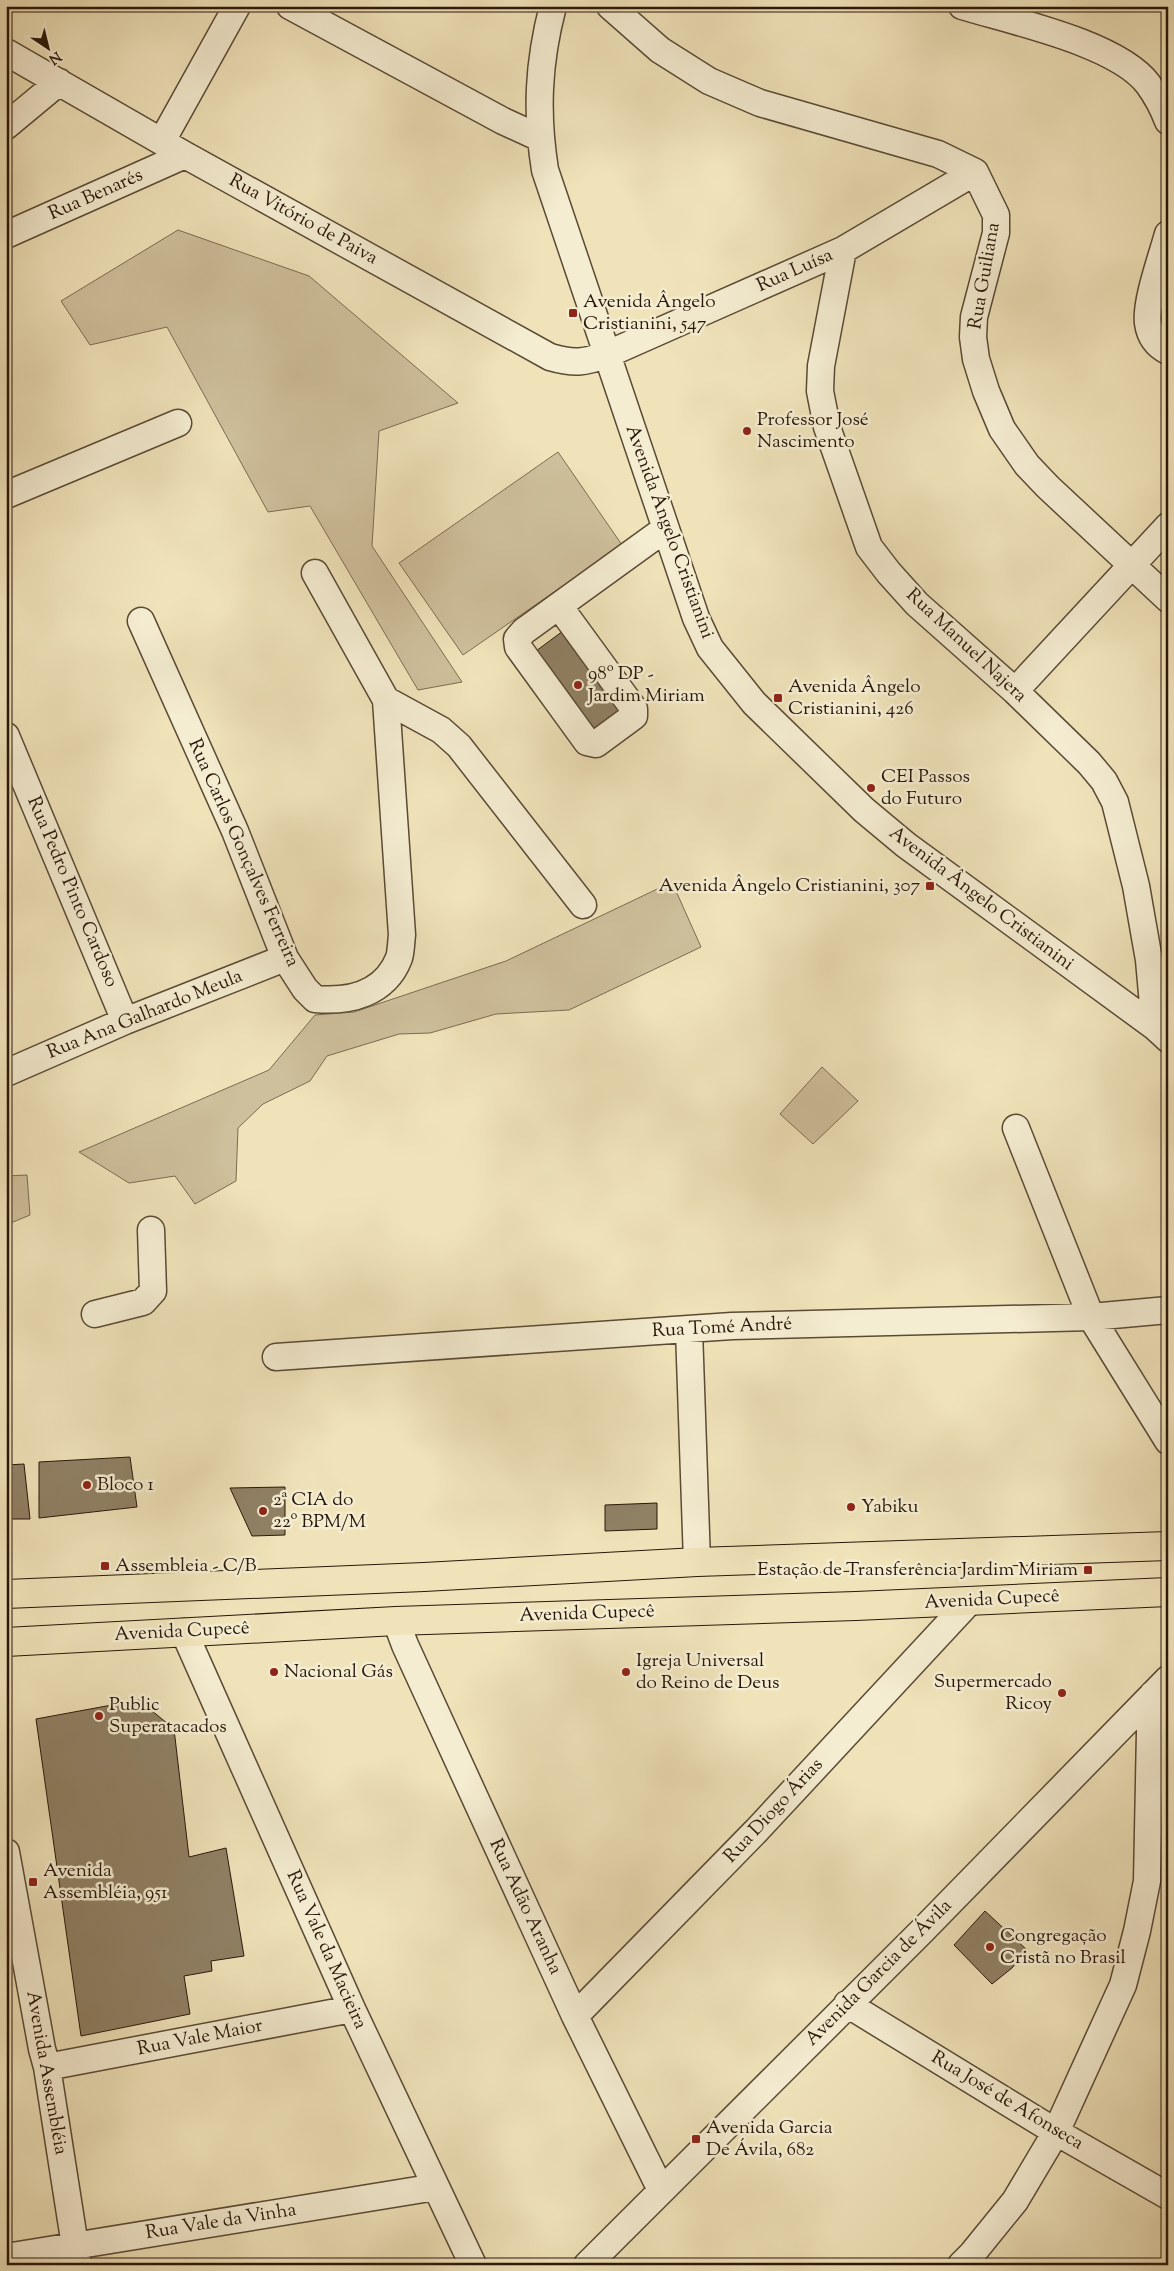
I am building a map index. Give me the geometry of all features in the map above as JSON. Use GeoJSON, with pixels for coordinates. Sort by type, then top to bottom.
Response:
{"type":"FeatureCollection","features":[{"type":"Feature","properties":{"kind":"main road"},"geometry":{"type":"LineString","coordinates":[[6,1594],[424,1578],[697,1562],[1168,1546]]}},
{"type":"Feature","properties":{"kind":"main road","name":"Avenida Cupecê"},"geometry":{"type":"LineString","coordinates":[[6,1642],[396,1621],[969,1602],[1168,1592]]}},
{"type":"Feature","properties":{"kind":"street"},"geometry":{"type":"LineString","coordinates":[[162,141],[237,6]]}},
{"type":"Feature","properties":{"kind":"street"},"geometry":{"type":"LineString","coordinates":[[290,6],[503,121],[540,138]]}},
{"type":"Feature","properties":{"kind":"street","name":"Avenida Ângelo Cristianini"},"geometry":{"type":"LineString","coordinates":[[553,6],[543,43],[539,88],[540,138],[545,170],[696,618],[710,648],[754,703],[864,810],[906,845],[1161,1033]]}},
{"type":"Feature","properties":{"kind":"street"},"geometry":{"type":"LineString","coordinates":[[610,6],[660,50],[708,81],[760,103],[938,154],[975,172]]}},
{"type":"Feature","properties":{"kind":"street"},"geometry":{"type":"LineString","coordinates":[[962,6],[1090,45],[1120,60],[1147,82],[1168,121]]}},
{"type":"Feature","properties":{"kind":"street","name":"Rua Vitório de Paiva"},"geometry":{"type":"LineString","coordinates":[[6,52],[185,155],[550,356],[569,362],[587,362],[608,354]]}},
{"type":"Feature","properties":{"kind":"street"},"geometry":{"type":"LineString","coordinates":[[6,126],[59,82]]}},
{"type":"Feature","properties":{"kind":"street","name":"Rua Benarés"},"geometry":{"type":"LineString","coordinates":[[6,235],[185,155]]}},
{"type":"Feature","properties":{"kind":"street","name":"Rua Luísa"},"geometry":{"type":"LineString","coordinates":[[608,354],[843,250],[975,172]]}},
{"type":"Feature","properties":{"kind":"street","name":"Rua Guiliana"},"geometry":{"type":"LineString","coordinates":[[975,172],[996,215],[996,233],[974,317],[973,338],[976,359],[986,391],[1002,429],[1027,464],[1048,487],[1168,599]]}},
{"type":"Feature","properties":{"kind":"street"},"geometry":{"type":"LineString","coordinates":[[1168,234],[1151,300],[1148,322],[1152,337],[1157,345],[1168,351]]}},
{"type":"Feature","properties":{"kind":"street","name":"Rua Manuel Najera"},"geometry":{"type":"LineString","coordinates":[[843,250],[821,366],[820,391],[827,427],[869,547],[916,604],[1015,691],[1089,763],[1104,781],[1115,802],[1124,830],[1136,886],[1161,1033]]}},
{"type":"Feature","properties":{"kind":"street"},"geometry":{"type":"LineString","coordinates":[[6,495],[178,422]]}},
{"type":"Feature","properties":{"kind":"street"},"geometry":{"type":"LineString","coordinates":[[1015,691],[1168,526]]}},
{"type":"Feature","properties":{"kind":"street"},"geometry":{"type":"LineString","coordinates":[[559,606],[634,709],[634,716],[596,744],[586,742],[516,644],[524,630],[666,529]]}},
{"type":"Feature","properties":{"kind":"street"},"geometry":{"type":"LineString","coordinates":[[315,573],[386,700],[441,730],[459,746],[583,904]]}},
{"type":"Feature","properties":{"kind":"street","name":"Rua Carlos Gonçalves Ferreira"},"geometry":{"type":"LineString","coordinates":[[141,621],[235,831],[285,958],[305,989],[315,998],[337,1001],[358,996],[377,987],[391,972],[400,957],[402,935],[386,700]]}},
{"type":"Feature","properties":{"kind":"street","name":"Rua Pedro Pinto Cardoso"},"geometry":{"type":"LineString","coordinates":[[6,736],[125,1021]]}},
{"type":"Feature","properties":{"kind":"street","name":"Rua Ana Galhardo Meula"},"geometry":{"type":"LineString","coordinates":[[6,1073],[125,1021],[285,958]]}},
{"type":"Feature","properties":{"kind":"street"},"geometry":{"type":"LineString","coordinates":[[1016,1128],[1091,1317],[1168,1441]]}},
{"type":"Feature","properties":{"kind":"street"},"geometry":{"type":"LineString","coordinates":[[95,1314],[143,1302],[154,1292],[150,1230]]}},
{"type":"Feature","properties":{"kind":"street","name":"Rua Tomé André"},"geometry":{"type":"LineString","coordinates":[[276,1357],[689,1330],[827,1323],[1091,1317],[1168,1310]]}},
{"type":"Feature","properties":{"kind":"street"},"geometry":{"type":"LineString","coordinates":[[689,1330],[697,1562]]}},
{"type":"Feature","properties":{"kind":"street","name":"Rua Diogo Árias"},"geometry":{"type":"LineString","coordinates":[[575,2016],[758,1830],[969,1602]]}},
{"type":"Feature","properties":{"kind":"street","name":"Rua Adão Aranha"},"geometry":{"type":"LineString","coordinates":[[396,1621],[575,2016],[661,2190]]}},
{"type":"Feature","properties":{"kind":"street","name":"Rua Vale da Macieira"},"geometry":{"type":"LineString","coordinates":[[184,1632],[352,2009],[473,2265]]}},
{"type":"Feature","properties":{"kind":"street"},"geometry":{"type":"LineString","coordinates":[[961,2265],[1014,2201],[1056,2132],[1123,1985],[1147,1881],[1150,1732],[1161,1686]]}},
{"type":"Feature","properties":{"kind":"street","name":"Avenida Garcia de Ávila"},"geometry":{"type":"LineString","coordinates":[[588,2265],[1161,1686]]}},
{"type":"Feature","properties":{"kind":"street","name":"Avenida Assembléia"},"geometry":{"type":"LineString","coordinates":[[6,1852],[42,2049],[47,2067],[77,2255]]}},
{"type":"Feature","properties":{"kind":"street","name":"Rua José de Afonseca"},"geometry":{"type":"LineString","coordinates":[[847,2004],[1056,2132],[1168,2196]]}},
{"type":"Feature","properties":{"kind":"street","name":"Rua Vale Maior"},"geometry":{"type":"LineString","coordinates":[[47,2067],[352,2009]]}},
{"type":"Feature","properties":{"kind":"street","name":"Rua Vale da Vinha"},"geometry":{"type":"LineString","coordinates":[[6,2257],[77,2255],[436,2187]]}},
{"type":"Feature","properties":{"kind":"shaded area"},"geometry":{"type":"Polygon","coordinates":[[[178,230],[309,276],[458,403],[379,431],[372,546],[462,682],[418,690],[310,506],[268,512],[167,327],[90,345],[61,301],[178,230]]]}},
{"type":"Feature","properties":{"kind":"shaded area"},"geometry":{"type":"Polygon","coordinates":[[[558,452],[622,545],[463,655],[399,563],[558,452]]]}},
{"type":"Feature","properties":{"kind":"shaded area"},"geometry":{"type":"Polygon","coordinates":[[[672,882],[701,947],[569,1010],[496,1014],[430,1033],[399,1034],[327,1056],[310,1081],[263,1104],[238,1128],[236,1181],[195,1204],[175,1176],[129,1183],[79,1152],[269,1070],[315,1015],[354,1012],[506,961],[672,882]]]}},
{"type":"Feature","properties":{"kind":"shaded area"},"geometry":{"type":"Polygon","coordinates":[[[822,1067],[858,1101],[813,1144],[780,1114],[822,1067]]]}},
{"type":"Feature","properties":{"kind":"shaded area"},"geometry":{"type":"Polygon","coordinates":[[[27,1175],[30,1215],[6,1225],[6,1176],[27,1175]]]}},
{"type":"Feature","properties":{"kind":"building","name":"98º DP - Jardim Miriam"},"geometry":{"type":"Polygon","coordinates":[[[563,631],[625,715],[594,738],[532,654],[563,631]]]}},
{"type":"Feature","properties":{"kind":"building","name":"Bloco 1"},"geometry":{"type":"Polygon","coordinates":[[[130,1457],[137,1507],[39,1518],[39,1462],[130,1457]]]}},
{"type":"Feature","properties":{"kind":"building"},"geometry":{"type":"Polygon","coordinates":[[[24,1464],[30,1519],[6,1519],[6,1465],[24,1464]]]}},
{"type":"Feature","properties":{"kind":"building","name":"2ª CIA do 22º BPM/M"},"geometry":{"type":"Polygon","coordinates":[[[285,1487],[285,1535],[252,1536],[230,1488],[285,1487]]]}},
{"type":"Feature","properties":{"kind":"building"},"geometry":{"type":"Polygon","coordinates":[[[657,1503],[657,1529],[605,1531],[605,1505],[657,1503]]]}},
{"type":"Feature","properties":{"kind":"building"},"geometry":{"type":"Polygon","coordinates":[[[139,1700],[174,1729],[189,1857],[226,1848],[244,1956],[211,1961],[212,1971],[184,1976],[190,2014],[81,2036],[36,1719],[139,1700]]]}},
{"type":"Feature","properties":{"kind":"building","name":"Congregação Cristã no Brasil"},"geometry":{"type":"Polygon","coordinates":[[[985,1911],[1027,1950],[1012,1968],[992,1984],[954,1945],[985,1911]]]}},
{"type":"Feature","properties":{"kind":"place","name":"Avenida Ângelo Cristianini, 547"},"geometry":{"type":"Point","coordinates":[573,313]}},
{"type":"Feature","properties":{"kind":"place","name":"Professor José Nascimento"},"geometry":{"type":"Point","coordinates":[747,431]}},
{"type":"Feature","properties":{"kind":"place","name":"98º DP - Jardim Miriam"},"geometry":{"type":"Point","coordinates":[578,685]}},
{"type":"Feature","properties":{"kind":"place","name":"Avenida Ângelo Cristianini, 426"},"geometry":{"type":"Point","coordinates":[778,698]}},
{"type":"Feature","properties":{"kind":"place","name":"CEI Passos do Futuro"},"geometry":{"type":"Point","coordinates":[871,788]}},
{"type":"Feature","properties":{"kind":"place","name":"Avenida Ângelo Cristianini, 307"},"geometry":{"type":"Point","coordinates":[930,886]}},
{"type":"Feature","properties":{"kind":"place","name":"Bloco 1"},"geometry":{"type":"Point","coordinates":[87,1485]}},
{"type":"Feature","properties":{"kind":"place","name":"Yabiku"},"geometry":{"type":"Point","coordinates":[851,1507]}},
{"type":"Feature","properties":{"kind":"place","name":"2ª CIA do 22º BPM/M"},"geometry":{"type":"Point","coordinates":[263,1511]}},
{"type":"Feature","properties":{"kind":"place","name":"Assembleia - C/B"},"geometry":{"type":"Point","coordinates":[105,1566]}},
{"type":"Feature","properties":{"kind":"place","name":"Estação de Transferência Jardim Miriam"},"geometry":{"type":"Point","coordinates":[1088,1570]}},
{"type":"Feature","properties":{"kind":"place","name":"Nacional Gás"},"geometry":{"type":"Point","coordinates":[274,1672]}},
{"type":"Feature","properties":{"kind":"place","name":"Igreja Universal do Reino de Deus"},"geometry":{"type":"Point","coordinates":[626,1672]}},
{"type":"Feature","properties":{"kind":"place","name":"Supermercado Ricoy"},"geometry":{"type":"Point","coordinates":[1062,1693]}},
{"type":"Feature","properties":{"kind":"place","name":"Public Superatacados"},"geometry":{"type":"Point","coordinates":[99,1716]}},
{"type":"Feature","properties":{"kind":"place","name":"Avenida Assembléia, 951"},"geometry":{"type":"Point","coordinates":[33,1882]}},
{"type":"Feature","properties":{"kind":"place","name":"Congregação Cristã no Brasil"},"geometry":{"type":"Point","coordinates":[990,1947]}},
{"type":"Feature","properties":{"kind":"place","name":"Avenida Garcia De Ávila, 682"},"geometry":{"type":"Point","coordinates":[696,2139]}}]}
